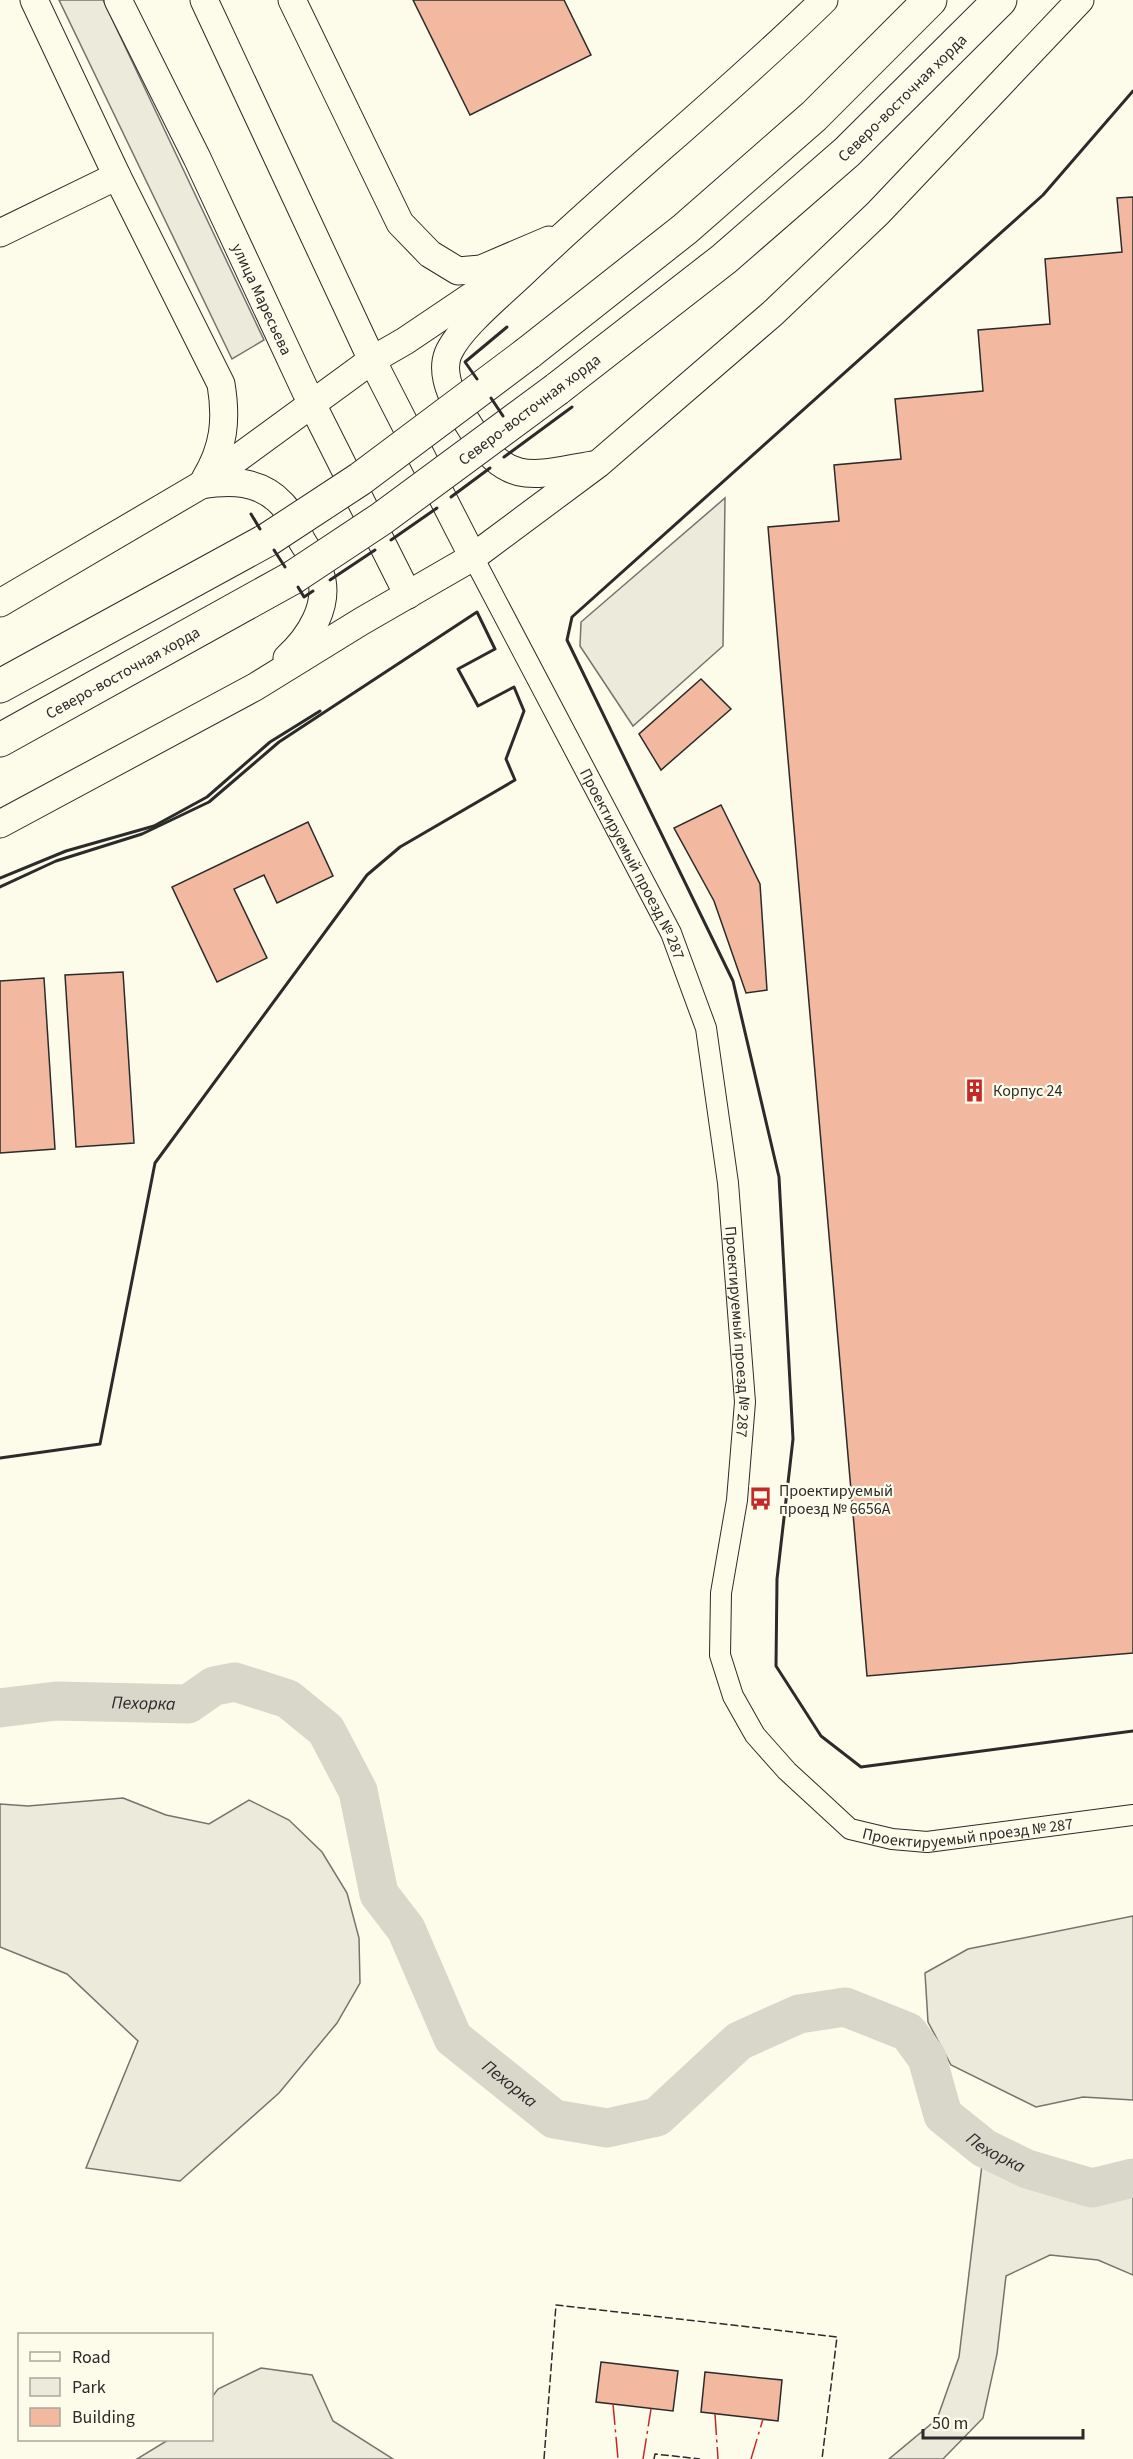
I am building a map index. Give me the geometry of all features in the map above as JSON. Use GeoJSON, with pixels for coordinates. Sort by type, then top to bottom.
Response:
{"type":"FeatureCollection","features":[{"type":"Feature","properties":{"kind":"highway"},"geometry":{"type":"LineString","coordinates":[[0,686],[267,540],[360,479],[528,353],[685,229],[814,116],[930,0]]}},
{"type":"Feature","properties":{"kind":"highway","name":"Северо-восточная хорда"},"geometry":{"type":"LineString","coordinates":[[0,740],[292,578],[381,519],[557,389],[724,259],[847,152],[1000,0]]}},
{"type":"Feature","properties":{"kind":"street"},"geometry":{"type":"LineString","coordinates":[[34,0],[117,176],[221,384],[225,412],[221,448],[201,485]]}},
{"type":"Feature","properties":{"kind":"street","name":"улица Маресьева"},"geometry":{"type":"LineString","coordinates":[[118,0],[197,158],[312,404],[408,595]]}},
{"type":"Feature","properties":{"kind":"street"},"geometry":{"type":"LineString","coordinates":[[204,0],[372,360],[472,557]]}},
{"type":"Feature","properties":{"kind":"street"},"geometry":{"type":"LineString","coordinates":[[292,0],[400,223],[430,254],[458,271],[481,269],[564,234]]}},
{"type":"Feature","properties":{"kind":"street"},"geometry":{"type":"LineString","coordinates":[[598,464],[534,475],[518,473],[502,465],[487,454],[452,398],[448,383],[448,355],[471,323],[564,234],[768,55],[825,0]]}},
{"type":"Feature","properties":{"kind":"street"},"geometry":{"type":"LineString","coordinates":[[0,824],[255,687],[472,557],[598,464],[772,313],[878,213],[1080,0]]}},
{"type":"Feature","properties":{"kind":"street"},"geometry":{"type":"LineString","coordinates":[[0,233],[117,176]]}},
{"type":"Feature","properties":{"kind":"street"},"geometry":{"type":"LineString","coordinates":[[0,603],[201,485],[372,360],[405,342],[564,234]]}},
{"type":"Feature","properties":{"kind":"street"},"geometry":{"type":"LineString","coordinates":[[201,485],[242,482],[269,494],[283,504],[320,573],[323,593],[319,616],[300,646],[255,687]]}},
{"type":"Feature","properties":{"kind":"street","name":"Проектируемый проезд № 287"},"geometry":{"type":"LineString","coordinates":[[472,557],[671,933],[706,1028],[728,1183],[745,1402],[737,1500],[721,1593],[720,1655],[733,1696],[755,1735],[787,1771],[850,1829],[892,1839],[927,1842],[1133,1815]]}},
{"type":"Feature","properties":{"kind":"green space"},"geometry":{"type":"Polygon","coordinates":[[[59,0],[103,0],[264,340],[232,359],[59,0]]]}},
{"type":"Feature","properties":{"kind":"green space"},"geometry":{"type":"Polygon","coordinates":[[[123,1798],[166,1815],[209,1824],[249,1800],[289,1820],[322,1852],[347,1893],[359,1938],[360,1983],[337,2023],[279,2093],[180,2181],[86,2168],[138,2041],[67,1974],[0,1947],[0,1804],[28,1806],[123,1798]]]}},
{"type":"Feature","properties":{"kind":"green space"},"geometry":{"type":"Polygon","coordinates":[[[1133,1916],[1133,2100],[1083,2097],[1036,2107],[951,2065],[928,2022],[925,1973],[968,1949],[1133,1916]]]}},
{"type":"Feature","properties":{"kind":"green space"},"geometry":{"type":"Polygon","coordinates":[[[984,2148],[1027,2169],[1092,2188],[1133,2178],[1133,2275],[1098,2260],[1050,2255],[1006,2276],[997,2354],[983,2418],[943,2459],[889,2459],[937,2419],[959,2357],[984,2148]]]}},
{"type":"Feature","properties":{"kind":"green space"},"geometry":{"type":"Polygon","coordinates":[[[261,2368],[312,2375],[333,2421],[393,2459],[137,2459],[166,2441],[213,2441],[213,2396],[218,2389],[261,2368]]]}},
{"type":"Feature","properties":{"kind":"shaded area"},"geometry":{"type":"Polygon","coordinates":[[[725,498],[723,646],[633,726],[580,646],[581,622],[725,498]]]}},
{"type":"Feature","properties":{"kind":"building"},"geometry":{"type":"Polygon","coordinates":[[[413,0],[564,0],[591,55],[470,115],[413,0]]]}},
{"type":"Feature","properties":{"kind":"building","name":"Корпус 24"},"geometry":{"type":"Polygon","coordinates":[[[1133,197],[1133,1653],[867,1676],[768,527],[839,521],[834,465],[901,459],[895,399],[983,391],[978,330],[1050,324],[1045,259],[1122,252],[1117,198],[1133,197]]]}},
{"type":"Feature","properties":{"kind":"building"},"geometry":{"type":"Polygon","coordinates":[[[701,679],[731,709],[661,770],[639,734],[701,679]]]}},
{"type":"Feature","properties":{"kind":"building"},"geometry":{"type":"Polygon","coordinates":[[[721,805],[760,884],[767,990],[746,993],[714,901],[674,828],[721,805]]]}},
{"type":"Feature","properties":{"kind":"building"},"geometry":{"type":"Polygon","coordinates":[[[308,822],[333,876],[277,903],[264,875],[234,889],[267,958],[217,982],[172,887],[308,822]]]}},
{"type":"Feature","properties":{"kind":"building"},"geometry":{"type":"Polygon","coordinates":[[[123,972],[134,1143],[76,1147],[65,975],[123,972]]]}},
{"type":"Feature","properties":{"kind":"building"},"geometry":{"type":"Polygon","coordinates":[[[44,978],[55,1149],[0,1153],[0,981],[44,978]]]}},
{"type":"Feature","properties":{"kind":"building"},"geometry":{"type":"Polygon","coordinates":[[[601,2362],[678,2371],[673,2411],[596,2402],[601,2362]]]}},
{"type":"Feature","properties":{"kind":"building"},"geometry":{"type":"Polygon","coordinates":[[[705,2372],[782,2380],[778,2421],[701,2412],[705,2372]]]}},
{"type":"Feature","properties":{"kind":"waterway","name":"Пехорка"},"geometry":{"type":"LineString","coordinates":[[0,1708],[56,1701],[188,1704],[214,1686],[235,1682],[288,1699],[326,1730],[358,1791],[379,1894],[406,1929],[453,2038],[554,2119],[607,2128],[657,2117],[739,2041],[799,2014],[845,2007],[908,2032],[927,2058],[943,2115],[984,2148],[1027,2169],[1092,2188],[1133,2178]]}},
{"type":"Feature","properties":{"kind":"fence"},"geometry":{"type":"LineString","coordinates":[[544,2459],[556,2305],[837,2337],[822,2459]]}},
{"type":"Feature","properties":{"kind":"fence"},"geometry":{"type":"LineString","coordinates":[[654,2459],[655,2454],[700,2459]]}},
{"type":"Feature","properties":{"kind":"wall"},"geometry":{"type":"LineString","coordinates":[[1133,91],[1043,195],[572,617],[567,640],[733,981],[779,1177],[793,1439],[777,1579],[776,1666],[821,1736],[861,1767],[1133,1731]]}},
{"type":"Feature","properties":{"kind":"wall"},"geometry":{"type":"LineString","coordinates":[[477,379],[465,362],[507,327]]}},
{"type":"Feature","properties":{"kind":"wall"},"geometry":{"type":"LineString","coordinates":[[491,398],[503,416]]}},
{"type":"Feature","properties":{"kind":"wall"},"geometry":{"type":"LineString","coordinates":[[504,457],[572,407]]}},
{"type":"Feature","properties":{"kind":"wall"},"geometry":{"type":"LineString","coordinates":[[451,497],[490,468]]}},
{"type":"Feature","properties":{"kind":"wall"},"geometry":{"type":"LineString","coordinates":[[391,540],[437,508]]}},
{"type":"Feature","properties":{"kind":"wall"},"geometry":{"type":"LineString","coordinates":[[251,514],[260,529]]}},
{"type":"Feature","properties":{"kind":"wall"},"geometry":{"type":"LineString","coordinates":[[274,550],[285,567]]}},
{"type":"Feature","properties":{"kind":"wall"},"geometry":{"type":"LineString","coordinates":[[330,580],[375,550]]}},
{"type":"Feature","properties":{"kind":"wall"},"geometry":{"type":"LineString","coordinates":[[298,587],[304,597],[313,591]]}},
{"type":"Feature","properties":{"kind":"wall"},"geometry":{"type":"LineString","coordinates":[[0,887],[56,861],[142,834],[209,802],[279,742],[477,612],[495,649],[458,669],[478,706],[514,687],[524,711],[506,759],[515,780],[400,847],[367,875],[155,1163],[100,1444],[0,1458]]}},
{"type":"Feature","properties":{"kind":"wall"},"geometry":{"type":"LineString","coordinates":[[0,878],[66,851],[154,826],[207,797],[270,742],[320,711]]}},
{"type":"Feature","properties":{"kind":"power"},"geometry":{"type":"LineString","coordinates":[[613,2404],[618,2459]]}},
{"type":"Feature","properties":{"kind":"power"},"geometry":{"type":"LineString","coordinates":[[643,2459],[651,2409]]}},
{"type":"Feature","properties":{"kind":"power"},"geometry":{"type":"LineString","coordinates":[[715,2414],[718,2459]]}},
{"type":"Feature","properties":{"kind":"power"},"geometry":{"type":"LineString","coordinates":[[751,2459],[763,2419]]}},
{"type":"Feature","properties":{"kind":"place","name":"Корпус 24"},"geometry":{"type":"Point","coordinates":[975,1090]}},
{"type":"Feature","properties":{"kind":"place","name":"Проектируемый проезд № 6656А"},"geometry":{"type":"Point","coordinates":[761,1499]}}]}
